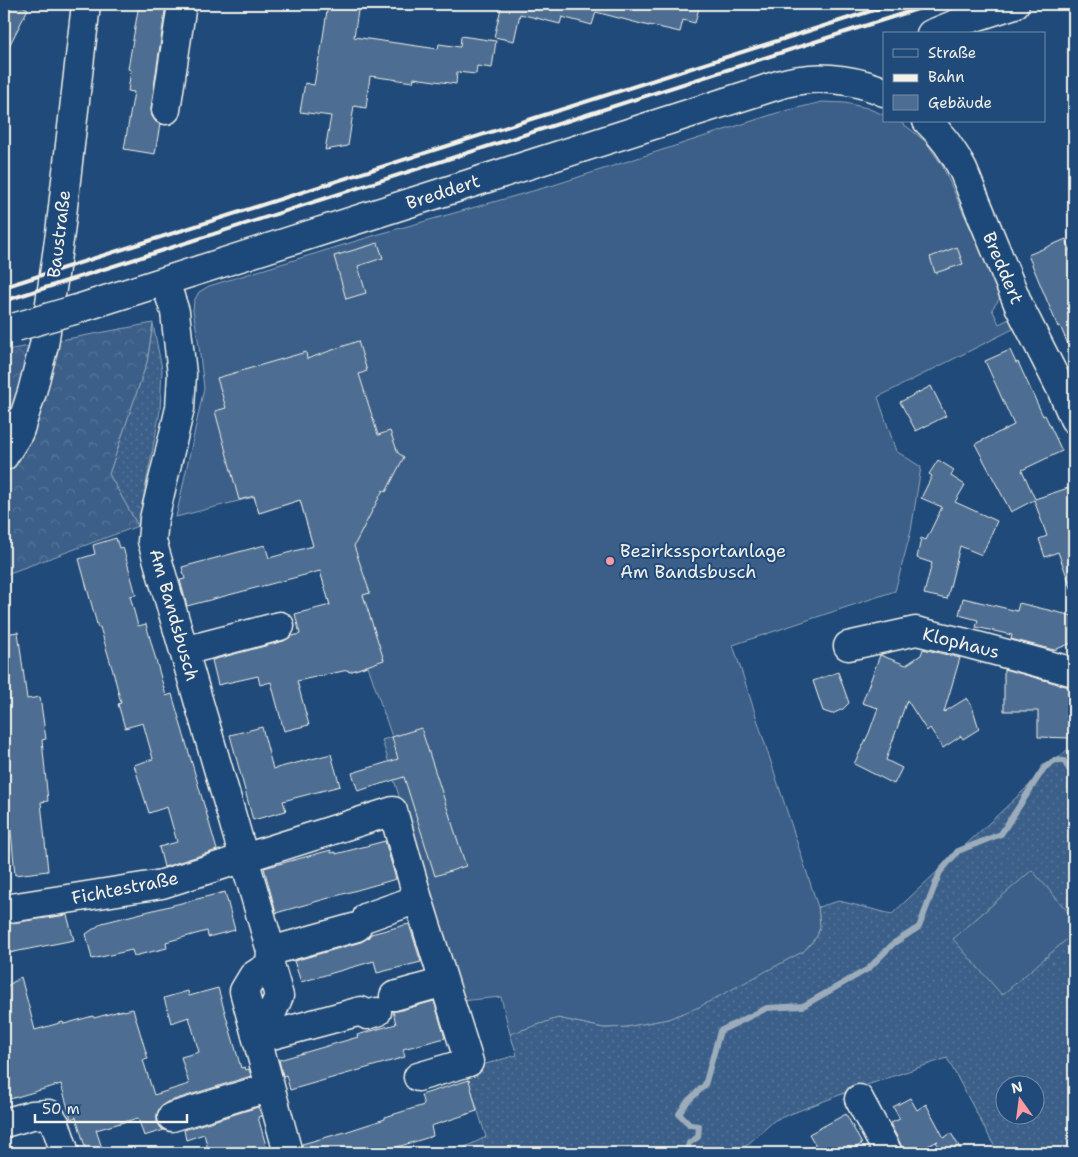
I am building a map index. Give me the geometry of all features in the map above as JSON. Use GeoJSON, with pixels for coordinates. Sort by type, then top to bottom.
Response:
{"type":"FeatureCollection","features":[{"type":"Feature","properties":{"kind":"street","name":"Baustraße"},"geometry":{"type":"LineString","coordinates":[[4,456],[19,432],[44,345],[60,233],[86,4]]}},
{"type":"Feature","properties":{"kind":"street"},"geometry":{"type":"LineString","coordinates":[[166,110],[182,4]]}},
{"type":"Feature","properties":{"kind":"street"},"geometry":{"type":"LineString","coordinates":[[937,32],[1016,4]]}},
{"type":"Feature","properties":{"kind":"street","name":"Breddert"},"geometry":{"type":"LineString","coordinates":[[10,330],[763,90],[799,80],[816,79],[882,87]]}},
{"type":"Feature","properties":{"kind":"street","name":"Breddert"},"geometry":{"type":"LineString","coordinates":[[928,122],[936,130],[963,170],[1019,306],[1074,419]]}},
{"type":"Feature","properties":{"kind":"street","name":"Am Bandsbusch"},"geometry":{"type":"LineString","coordinates":[[165,281],[175,312],[182,374],[180,408],[154,519],[152,541],[244,857],[270,958]]}},
{"type":"Feature","properties":{"kind":"street"},"geometry":{"type":"LineString","coordinates":[[184,651],[280,626]]}},
{"type":"Feature","properties":{"kind":"street","name":"Klophaus"},"geometry":{"type":"LineString","coordinates":[[848,646],[916,631],[1074,672]]}},
{"type":"Feature","properties":{"kind":"street"},"geometry":{"type":"LineString","coordinates":[[244,857],[393,811],[418,899],[469,1062],[418,1077]]}},
{"type":"Feature","properties":{"kind":"street","name":"Fichtestraße"},"geometry":{"type":"LineString","coordinates":[[4,909],[162,884],[244,857]]}},
{"type":"Feature","properties":{"kind":"street"},"geometry":{"type":"LineString","coordinates":[[288,1153],[244,991],[253,976],[270,958],[418,899]]}},
{"type":"Feature","properties":{"kind":"street"},"geometry":{"type":"LineString","coordinates":[[255,1031],[361,1010],[367,1014],[386,1004],[444,982]]}},
{"type":"Feature","properties":{"kind":"street"},"geometry":{"type":"LineString","coordinates":[[172,1117],[270,1087]]}},
{"type":"Feature","properties":{"kind":"street"},"geometry":{"type":"LineString","coordinates":[[859,1099],[888,1153]]}},
{"type":"Feature","properties":{"kind":"street"},"geometry":{"type":"LineString","coordinates":[[4,1123],[49,1114],[55,1123],[65,1153]]}},
{"type":"Feature","properties":{"kind":"green space","name":"Bezirkssportanlage Am Bandsbusch"},"geometry":{"type":"Polygon","coordinates":[[[822,102],[845,103],[867,108],[883,115],[883,122],[900,122],[926,142],[942,165],[1003,294],[992,309],[999,324],[1011,318],[1017,327],[878,397],[896,451],[921,467],[911,531],[895,591],[733,645],[818,907],[820,926],[817,936],[804,951],[699,1007],[668,1019],[626,1027],[604,1028],[558,1018],[510,1034],[501,997],[461,1001],[382,740],[392,737],[368,666],[349,672],[300,500],[259,513],[254,497],[176,517],[204,388],[193,310],[194,301],[199,292],[209,286],[376,235],[554,185],[777,113],[822,102]]]}},
{"type":"Feature","properties":{"kind":"green space"},"geometry":{"type":"Polygon","coordinates":[[[153,323],[147,362],[109,474],[138,526],[4,575],[4,354],[7,350],[153,323]]]}},
{"type":"Feature","properties":{"kind":"green space"},"geometry":{"type":"Polygon","coordinates":[[[153,324],[162,369],[160,411],[138,526],[109,474],[147,362],[153,324]]]}},
{"type":"Feature","properties":{"kind":"green space"},"geometry":{"type":"Polygon","coordinates":[[[1069,748],[1074,757],[1074,1153],[998,1153],[947,1058],[855,1089],[775,1120],[738,1153],[453,1153],[486,1137],[465,1070],[517,1055],[510,1034],[558,1018],[604,1028],[626,1027],[668,1019],[804,951],[817,936],[819,927],[818,907],[839,901],[892,914],[1069,748]]]}},
{"type":"Feature","properties":{"kind":"green space"},"geometry":{"type":"Polygon","coordinates":[[[1032,870],[1074,919],[1074,933],[1002,995],[953,939],[1032,870]]]}},
{"type":"Feature","properties":{"kind":"building"},"geometry":{"type":"Polygon","coordinates":[[[4,4],[19,4],[28,9],[4,56],[4,4]]]}},
{"type":"Feature","properties":{"kind":"building"},"geometry":{"type":"Polygon","coordinates":[[[139,4],[166,4],[151,108],[152,116],[160,124],[155,154],[124,149],[134,92],[128,91],[131,70],[128,69],[139,4]]]}},
{"type":"Feature","properties":{"kind":"building"},"geometry":{"type":"Polygon","coordinates":[[[328,4],[359,4],[354,37],[438,49],[439,44],[460,47],[461,36],[496,41],[492,68],[477,66],[476,74],[457,72],[456,84],[414,78],[413,82],[370,76],[366,108],[354,106],[348,146],[325,150],[331,116],[300,112],[305,83],[314,85],[328,4]]]}},
{"type":"Feature","properties":{"kind":"building"},"geometry":{"type":"Polygon","coordinates":[[[502,4],[700,4],[695,23],[683,20],[680,32],[596,12],[592,25],[562,17],[560,24],[520,14],[514,41],[494,37],[502,4]]]}},
{"type":"Feature","properties":{"kind":"building"},"geometry":{"type":"Polygon","coordinates":[[[1066,239],[1074,259],[1074,358],[1060,326],[1058,327],[1028,255],[1066,239]]]}},
{"type":"Feature","properties":{"kind":"building"},"geometry":{"type":"Polygon","coordinates":[[[378,243],[383,258],[358,266],[366,293],[346,299],[334,256],[378,243]]]}},
{"type":"Feature","properties":{"kind":"building"},"geometry":{"type":"Polygon","coordinates":[[[957,247],[963,264],[935,273],[930,257],[957,247]]]}},
{"type":"Feature","properties":{"kind":"building"},"geometry":{"type":"Polygon","coordinates":[[[358,341],[367,371],[359,374],[378,435],[390,431],[398,453],[404,457],[386,492],[383,490],[354,546],[370,593],[363,595],[384,660],[349,672],[348,670],[297,681],[309,725],[284,731],[271,682],[260,685],[258,676],[218,685],[212,660],[284,641],[300,634],[295,614],[330,605],[320,571],[187,606],[180,580],[185,579],[182,567],[265,545],[269,558],[313,546],[300,500],[259,513],[254,496],[239,500],[215,411],[226,408],[217,378],[306,352],[307,359],[358,341]]]}},
{"type":"Feature","properties":{"kind":"building"},"geometry":{"type":"Polygon","coordinates":[[[1010,350],[1016,363],[1018,362],[1043,416],[1045,415],[1062,451],[1022,470],[1035,499],[1074,486],[1074,590],[1072,590],[1058,552],[1045,557],[1039,539],[1047,536],[1034,500],[1011,512],[975,444],[1014,425],[985,361],[1010,350]]]}},
{"type":"Feature","properties":{"kind":"building"},"geometry":{"type":"Polygon","coordinates":[[[931,386],[946,416],[916,431],[900,402],[931,386]]]}},
{"type":"Feature","properties":{"kind":"building"},"geometry":{"type":"Polygon","coordinates":[[[938,460],[954,470],[951,476],[965,485],[955,502],[997,521],[982,555],[960,546],[947,599],[924,594],[932,563],[917,558],[921,538],[926,540],[942,507],[921,498],[932,476],[929,474],[938,460]]]}},
{"type":"Feature","properties":{"kind":"building"},"geometry":{"type":"Polygon","coordinates":[[[116,538],[119,548],[123,547],[136,595],[130,596],[138,626],[146,624],[166,696],[172,694],[217,850],[164,867],[159,847],[177,842],[167,807],[149,813],[134,765],[153,759],[143,723],[125,728],[118,704],[121,703],[114,675],[100,627],[98,628],[79,559],[95,554],[93,545],[116,538]]]}},
{"type":"Feature","properties":{"kind":"building"},"geometry":{"type":"Polygon","coordinates":[[[963,598],[1017,611],[1019,603],[1073,616],[1072,643],[1054,650],[1011,639],[1012,635],[976,627],[978,620],[959,615],[963,598]]]}},
{"type":"Feature","properties":{"kind":"building"},"geometry":{"type":"Polygon","coordinates":[[[18,632],[27,699],[40,697],[46,739],[42,740],[48,801],[41,802],[48,871],[15,875],[5,765],[9,764],[4,725],[4,634],[18,632]]]}},
{"type":"Feature","properties":{"kind":"building"},"geometry":{"type":"Polygon","coordinates":[[[923,649],[960,658],[944,712],[967,698],[972,706],[979,729],[963,739],[961,736],[943,748],[930,728],[927,731],[907,700],[886,760],[902,768],[894,784],[854,764],[869,733],[878,708],[862,703],[880,655],[906,665],[921,655],[923,649]]]}},
{"type":"Feature","properties":{"kind":"building"},"geometry":{"type":"Polygon","coordinates":[[[1004,669],[1069,687],[1067,717],[1071,717],[1071,738],[1038,737],[1038,711],[1004,711],[1004,669]]]}},
{"type":"Feature","properties":{"kind":"building"},"geometry":{"type":"Polygon","coordinates":[[[838,672],[849,703],[843,709],[832,714],[823,711],[813,681],[838,672]]]}},
{"type":"Feature","properties":{"kind":"building"},"geometry":{"type":"Polygon","coordinates":[[[262,727],[273,769],[331,754],[340,786],[283,801],[286,811],[253,820],[230,735],[262,727]]]}},
{"type":"Feature","properties":{"kind":"building"},"geometry":{"type":"Polygon","coordinates":[[[421,728],[466,866],[435,876],[404,777],[358,791],[352,773],[398,759],[392,737],[421,728]]]}},
{"type":"Feature","properties":{"kind":"building"},"geometry":{"type":"Polygon","coordinates":[[[385,841],[396,879],[276,913],[264,868],[331,850],[331,853],[336,852],[336,854],[385,841]]]}},
{"type":"Feature","properties":{"kind":"building"},"geometry":{"type":"Polygon","coordinates":[[[225,892],[235,930],[208,937],[207,931],[166,942],[167,948],[134,956],[132,950],[92,959],[86,934],[102,923],[225,892]]]}},
{"type":"Feature","properties":{"kind":"building"},"geometry":{"type":"Polygon","coordinates":[[[67,915],[74,940],[4,954],[4,924],[67,915]]]}},
{"type":"Feature","properties":{"kind":"building"},"geometry":{"type":"Polygon","coordinates":[[[409,924],[421,962],[377,973],[374,961],[301,982],[294,961],[361,942],[371,934],[409,924]]]}},
{"type":"Feature","properties":{"kind":"building"},"geometry":{"type":"Polygon","coordinates":[[[21,977],[35,1030],[63,1022],[64,1024],[93,1016],[94,1018],[133,1009],[148,1059],[143,1060],[154,1095],[189,1084],[181,1057],[199,1052],[189,1017],[171,1023],[164,998],[188,991],[189,996],[218,988],[241,1068],[249,1069],[251,1076],[167,1102],[160,1107],[157,1114],[157,1122],[164,1130],[144,1136],[138,1118],[96,1130],[102,1148],[87,1153],[76,1117],[71,1119],[61,1084],[10,1099],[4,1078],[4,988],[21,977]]]}},
{"type":"Feature","properties":{"kind":"building"},"geometry":{"type":"Polygon","coordinates":[[[434,1001],[445,1038],[403,1049],[405,1057],[290,1090],[286,1075],[283,1076],[279,1060],[396,1024],[393,1011],[434,1001]]]}},
{"type":"Feature","properties":{"kind":"building"},"geometry":{"type":"Polygon","coordinates":[[[469,1080],[477,1111],[431,1126],[433,1136],[394,1148],[396,1153],[303,1153],[302,1144],[345,1132],[424,1105],[421,1095],[469,1080]]]}},
{"type":"Feature","properties":{"kind":"building"},"geometry":{"type":"Polygon","coordinates":[[[910,1098],[917,1110],[926,1104],[944,1138],[951,1133],[963,1153],[943,1153],[936,1142],[914,1153],[905,1153],[890,1123],[900,1119],[893,1107],[910,1098]]]}},
{"type":"Feature","properties":{"kind":"building"},"geometry":{"type":"Polygon","coordinates":[[[258,1107],[262,1116],[258,1117],[268,1153],[209,1153],[204,1134],[186,1140],[184,1130],[258,1107]]]}},
{"type":"Feature","properties":{"kind":"building"},"geometry":{"type":"Polygon","coordinates":[[[846,1114],[862,1144],[845,1153],[820,1153],[809,1134],[846,1114]]]}},
{"type":"Feature","properties":{"kind":"waterway"},"geometry":{"type":"LineString","coordinates":[[686,1153],[689,1143],[698,1137],[699,1126],[690,1125],[679,1114],[687,1102],[705,1085],[720,1031],[767,1008],[803,1006],[868,969],[894,943],[919,927],[940,872],[958,851],[1001,834],[1044,768],[1055,760],[1064,761],[1074,777]]}},
{"type":"Feature","properties":{"kind":"railway"},"geometry":{"type":"LineString","coordinates":[[4,287],[893,4]]}},
{"type":"Feature","properties":{"kind":"railway"},"geometry":{"type":"LineString","coordinates":[[4,301],[933,4]]}},
{"type":"Feature","properties":{"kind":"place","name":"Bezirkssportanlage Am Bandsbusch"},"geometry":{"type":"Point","coordinates":[610,561]}}]}
